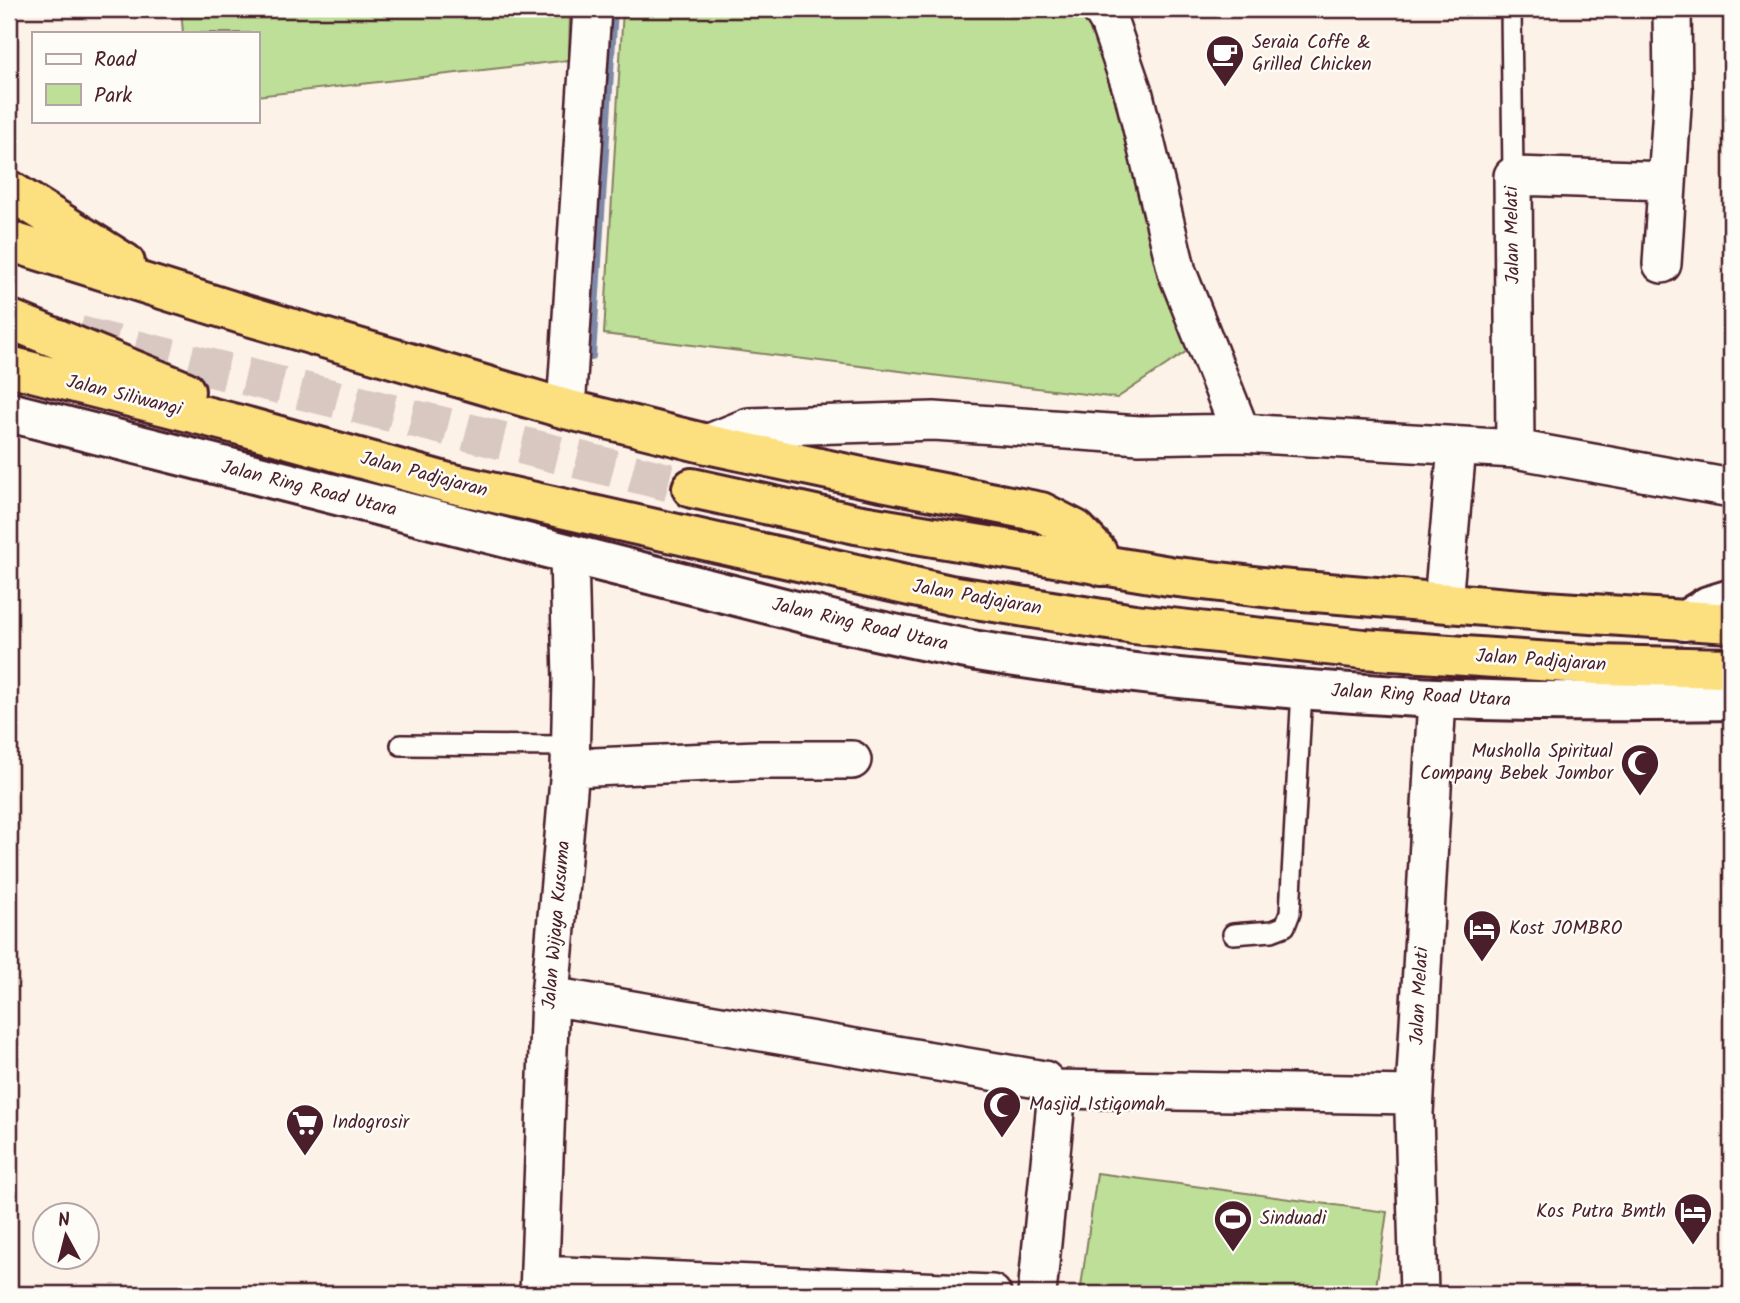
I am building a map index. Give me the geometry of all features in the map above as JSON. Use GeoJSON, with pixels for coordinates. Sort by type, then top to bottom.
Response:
{"type":"FeatureCollection","features":[{"type":"Feature","properties":{"kind":"highway"},"geometry":{"type":"LineString","coordinates":[[9,190],[169,291]]}},
{"type":"Feature","properties":{"kind":"highway"},"geometry":{"type":"LineString","coordinates":[[12,246],[566,409],[707,444],[1041,512],[1076,530],[1097,552],[1102,566]]}},
{"type":"Feature","properties":{"kind":"highway"},"geometry":{"type":"LineString","coordinates":[[9,319],[189,393],[240,425]]}},
{"type":"Feature","properties":{"kind":"highway","name":"Jalan Siliwangi"},"geometry":{"type":"LineString","coordinates":[[9,366],[240,425]]}},
{"type":"Feature","properties":{"kind":"highway","name":"Jalan Padjajaran"},"geometry":{"type":"LineString","coordinates":[[240,425],[446,482],[950,595],[1134,624],[1363,649],[1597,665],[1731,668]]}},
{"type":"Feature","properties":{"kind":"highway"},"geometry":{"type":"LineString","coordinates":[[692,488],[856,524],[1102,566],[1279,589],[1731,623]]}},
{"type":"Feature","properties":{"kind":"street"},"geometry":{"type":"LineString","coordinates":[[566,409],[592,9]]}},
{"type":"Feature","properties":{"kind":"street"},"geometry":{"type":"LineString","coordinates":[[1101,9],[1109,22],[1134,95],[1177,272],[1241,433]]}},
{"type":"Feature","properties":{"kind":"street"},"geometry":{"type":"LineString","coordinates":[[1662,264],[1673,90],[1672,9]]}},
{"type":"Feature","properties":{"kind":"street","name":"Jalan Melati"},"geometry":{"type":"LineString","coordinates":[[1516,449],[1513,176],[1667,181]]}},
{"type":"Feature","properties":{"kind":"street","name":"Jalan Ring Road Utara"},"geometry":{"type":"LineString","coordinates":[[9,412],[839,622],[978,651],[1120,671],[1302,690],[1437,698],[1554,701],[1731,700]]}},
{"type":"Feature","properties":{"kind":"street"},"geometry":{"type":"LineString","coordinates":[[707,444],[749,427],[934,421],[1140,435],[1241,433],[1516,449],[1731,488]]}},
{"type":"Feature","properties":{"kind":"street"},"geometry":{"type":"LineString","coordinates":[[1443,603],[1458,447]]}},
{"type":"Feature","properties":{"kind":"street","name":"Jalan Wijaya Kusuma"},"geometry":{"type":"LineString","coordinates":[[539,1284],[550,996],[570,757],[569,555]]}},
{"type":"Feature","properties":{"kind":"street"},"geometry":{"type":"LineString","coordinates":[[1684,621],[1707,606],[1731,599]]}},
{"type":"Feature","properties":{"kind":"street","name":"Jalan Melati"},"geometry":{"type":"LineString","coordinates":[[1419,1294],[1415,1095],[1437,698]]}},
{"type":"Feature","properties":{"kind":"street"},"geometry":{"type":"LineString","coordinates":[[570,757],[852,760]]}},
{"type":"Feature","properties":{"kind":"street"},"geometry":{"type":"LineString","coordinates":[[550,996],[1044,1080],[1052,1089],[1056,1102],[1037,1294]]}},
{"type":"Feature","properties":{"kind":"street"},"geometry":{"type":"LineString","coordinates":[[1052,1089],[1415,1095]]}},
{"type":"Feature","properties":{"kind":"street"},"geometry":{"type":"LineString","coordinates":[[539,1284],[992,1294]]}},
{"type":"Feature","properties":{"kind":"lane"},"geometry":{"type":"LineString","coordinates":[[1511,9],[1513,176]]}},
{"type":"Feature","properties":{"kind":"lane"},"geometry":{"type":"LineString","coordinates":[[1233,934],[1272,931],[1285,926],[1290,913],[1302,690]]}},
{"type":"Feature","properties":{"kind":"lane"},"geometry":{"type":"LineString","coordinates":[[401,745],[570,757]]}},
{"type":"Feature","properties":{"kind":"green space"},"geometry":{"type":"Polygon","coordinates":[[[181,9],[570,9],[569,60],[259,96],[259,32],[183,32],[181,9]]]}},
{"type":"Feature","properties":{"kind":"green space"},"geometry":{"type":"Polygon","coordinates":[[[623,9],[1086,9],[1093,21],[1187,351],[1117,398],[604,334],[623,9]]]}},
{"type":"Feature","properties":{"kind":"green space","name":"Sinduadi"},"geometry":{"type":"Polygon","coordinates":[[[1097,1173],[1387,1212],[1375,1294],[1080,1294],[1097,1173]]]}},
{"type":"Feature","properties":{"kind":"waterway"},"geometry":{"type":"LineString","coordinates":[[591,356],[613,9]]}},
{"type":"Feature","properties":{"kind":"tunnel"},"geometry":{"type":"LineString","coordinates":[[79,335],[692,488]]}},
{"type":"Feature","properties":{"kind":"place","name":"Seraia Coffe & Grilled Chicken"},"geometry":{"type":"Point","coordinates":[1225,88]}},
{"type":"Feature","properties":{"kind":"place","name":"Musholla Spiritual Company Bebek Jombor"},"geometry":{"type":"Point","coordinates":[1640,797]}},
{"type":"Feature","properties":{"kind":"place","name":"Kost JOMBRO"},"geometry":{"type":"Point","coordinates":[1482,963]}},
{"type":"Feature","properties":{"kind":"place","name":"Masjid Istiqomah"},"geometry":{"type":"Point","coordinates":[1002,1139]}},
{"type":"Feature","properties":{"kind":"place","name":"Indogrosir"},"geometry":{"type":"Point","coordinates":[305,1157]}},
{"type":"Feature","properties":{"kind":"place","name":"Kos Putra Bmth"},"geometry":{"type":"Point","coordinates":[1693,1246]}},
{"type":"Feature","properties":{"kind":"place","name":"Sinduadi"},"geometry":{"type":"Point","coordinates":[1233,1253]}}]}
